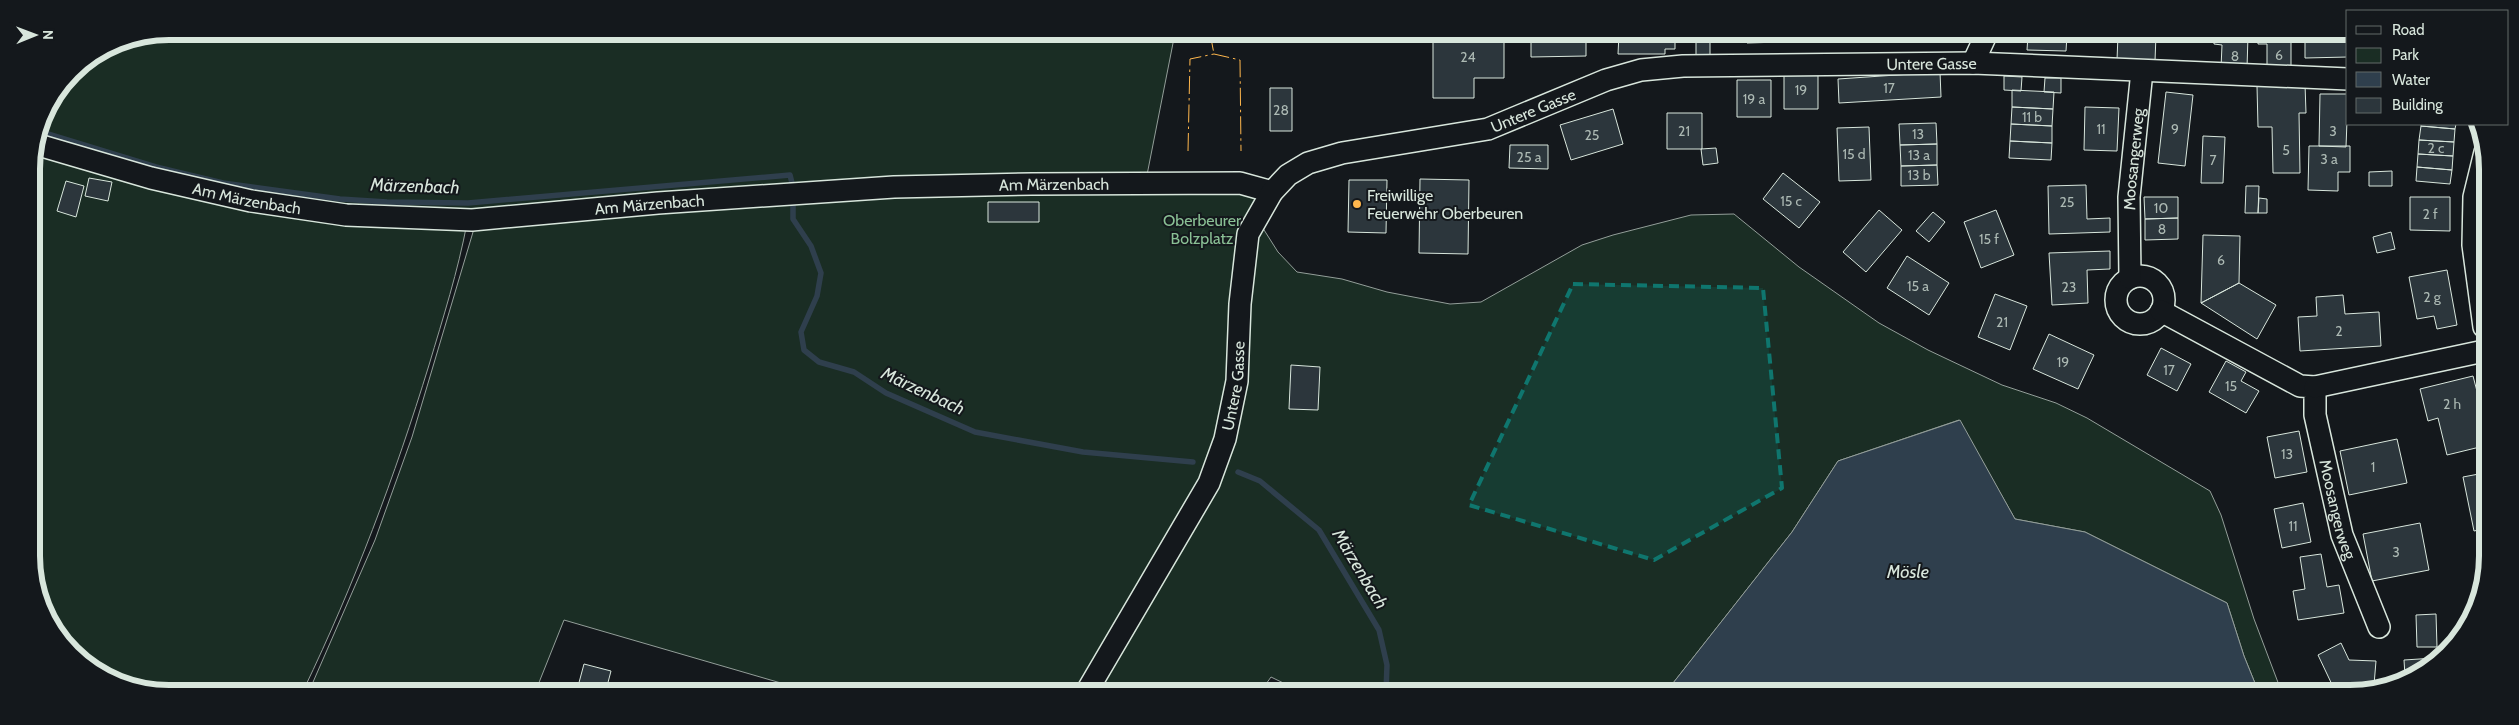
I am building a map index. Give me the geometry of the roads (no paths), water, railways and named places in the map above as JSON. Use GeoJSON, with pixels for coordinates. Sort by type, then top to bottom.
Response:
{"type":"FeatureCollection","features":[{"type":"Feature","properties":{"kind":"street"},"geometry":{"type":"LineString","coordinates":[[1973,62],[1984,40]]}},
{"type":"Feature","properties":{"kind":"street","name":"Untere Gasse"},"geometry":{"type":"LineString","coordinates":[[1091,685],[1209,484],[1225,439],[1237,381],[1240,304],[1248,234],[1272,192],[1288,175],[1308,163],[1342,153],[1488,129],[1606,80],[1641,70],[1690,65],[1973,62],[2346,79]]}},
{"type":"Feature","properties":{"kind":"street","name":"Moosangerweg"},"geometry":{"type":"LineString","coordinates":[[2130,278],[2129,197],[2142,71]]}},
{"type":"Feature","properties":{"kind":"street","name":"Am Märzenbach"},"geometry":{"type":"LineString","coordinates":[[42,146],[150,178],[251,201],[346,215],[472,220],[658,202],[894,187],[1240,183],[1272,192]]}},
{"type":"Feature","properties":{"kind":"street"},"geometry":{"type":"LineString","coordinates":[[2479,177],[2474,197],[2473,245],[2479,290]]}},
{"type":"Feature","properties":{"kind":"street"},"geometry":{"type":"LineString","coordinates":[[2147,277],[2160,287],[2163,294],[2161,311],[2151,321],[2144,324],[2130,322],[2123,318],[2118,311],[2116,296],[2124,282],[2130,278],[2147,277]]}},
{"type":"Feature","properties":{"kind":"street"},"geometry":{"type":"LineString","coordinates":[[2161,311],[2300,386],[2315,387],[2479,352]]}},
{"type":"Feature","properties":{"kind":"street","name":"Moosangerweg"},"geometry":{"type":"LineString","coordinates":[[2315,387],[2315,415],[2342,535],[2379,628]]}},
{"type":"Feature","properties":{"kind":"water","name":"Mösle"},"geometry":{"type":"Polygon","coordinates":[[[1960,420],[2015,519],[2085,532],[2227,603],[2256,685],[1672,685],[1792,532],[1838,461],[1960,420]]]}},
{"type":"Feature","properties":{"kind":"waterway","name":"Märzenbach"},"geometry":{"type":"LineString","coordinates":[[45,133],[156,167],[223,183],[340,199],[387,202],[468,203],[790,175],[792,183]]}},
{"type":"Feature","properties":{"kind":"waterway","name":"Märzenbach"},"geometry":{"type":"LineString","coordinates":[[793,203],[793,219],[811,246],[821,273],[817,296],[801,332],[804,350],[819,362],[854,372],[886,393],[975,432],[1083,452],[1193,462]]}},
{"type":"Feature","properties":{"kind":"waterway","name":"Märzenbach"},"geometry":{"type":"LineString","coordinates":[[1238,472],[1260,481],[1319,530],[1379,630],[1387,665],[1386,685]]}},
{"type":"Feature","properties":{"kind":"place","name":"Freiwillige Feuerwehr Oberbeuren"},"geometry":{"type":"Point","coordinates":[1357,204]}},
{"type":"Feature","properties":{"kind":"park label","name":"Oberbeurer Bolzplatz"},"geometry":{"type":"Point","coordinates":[1202,229]}}]}
